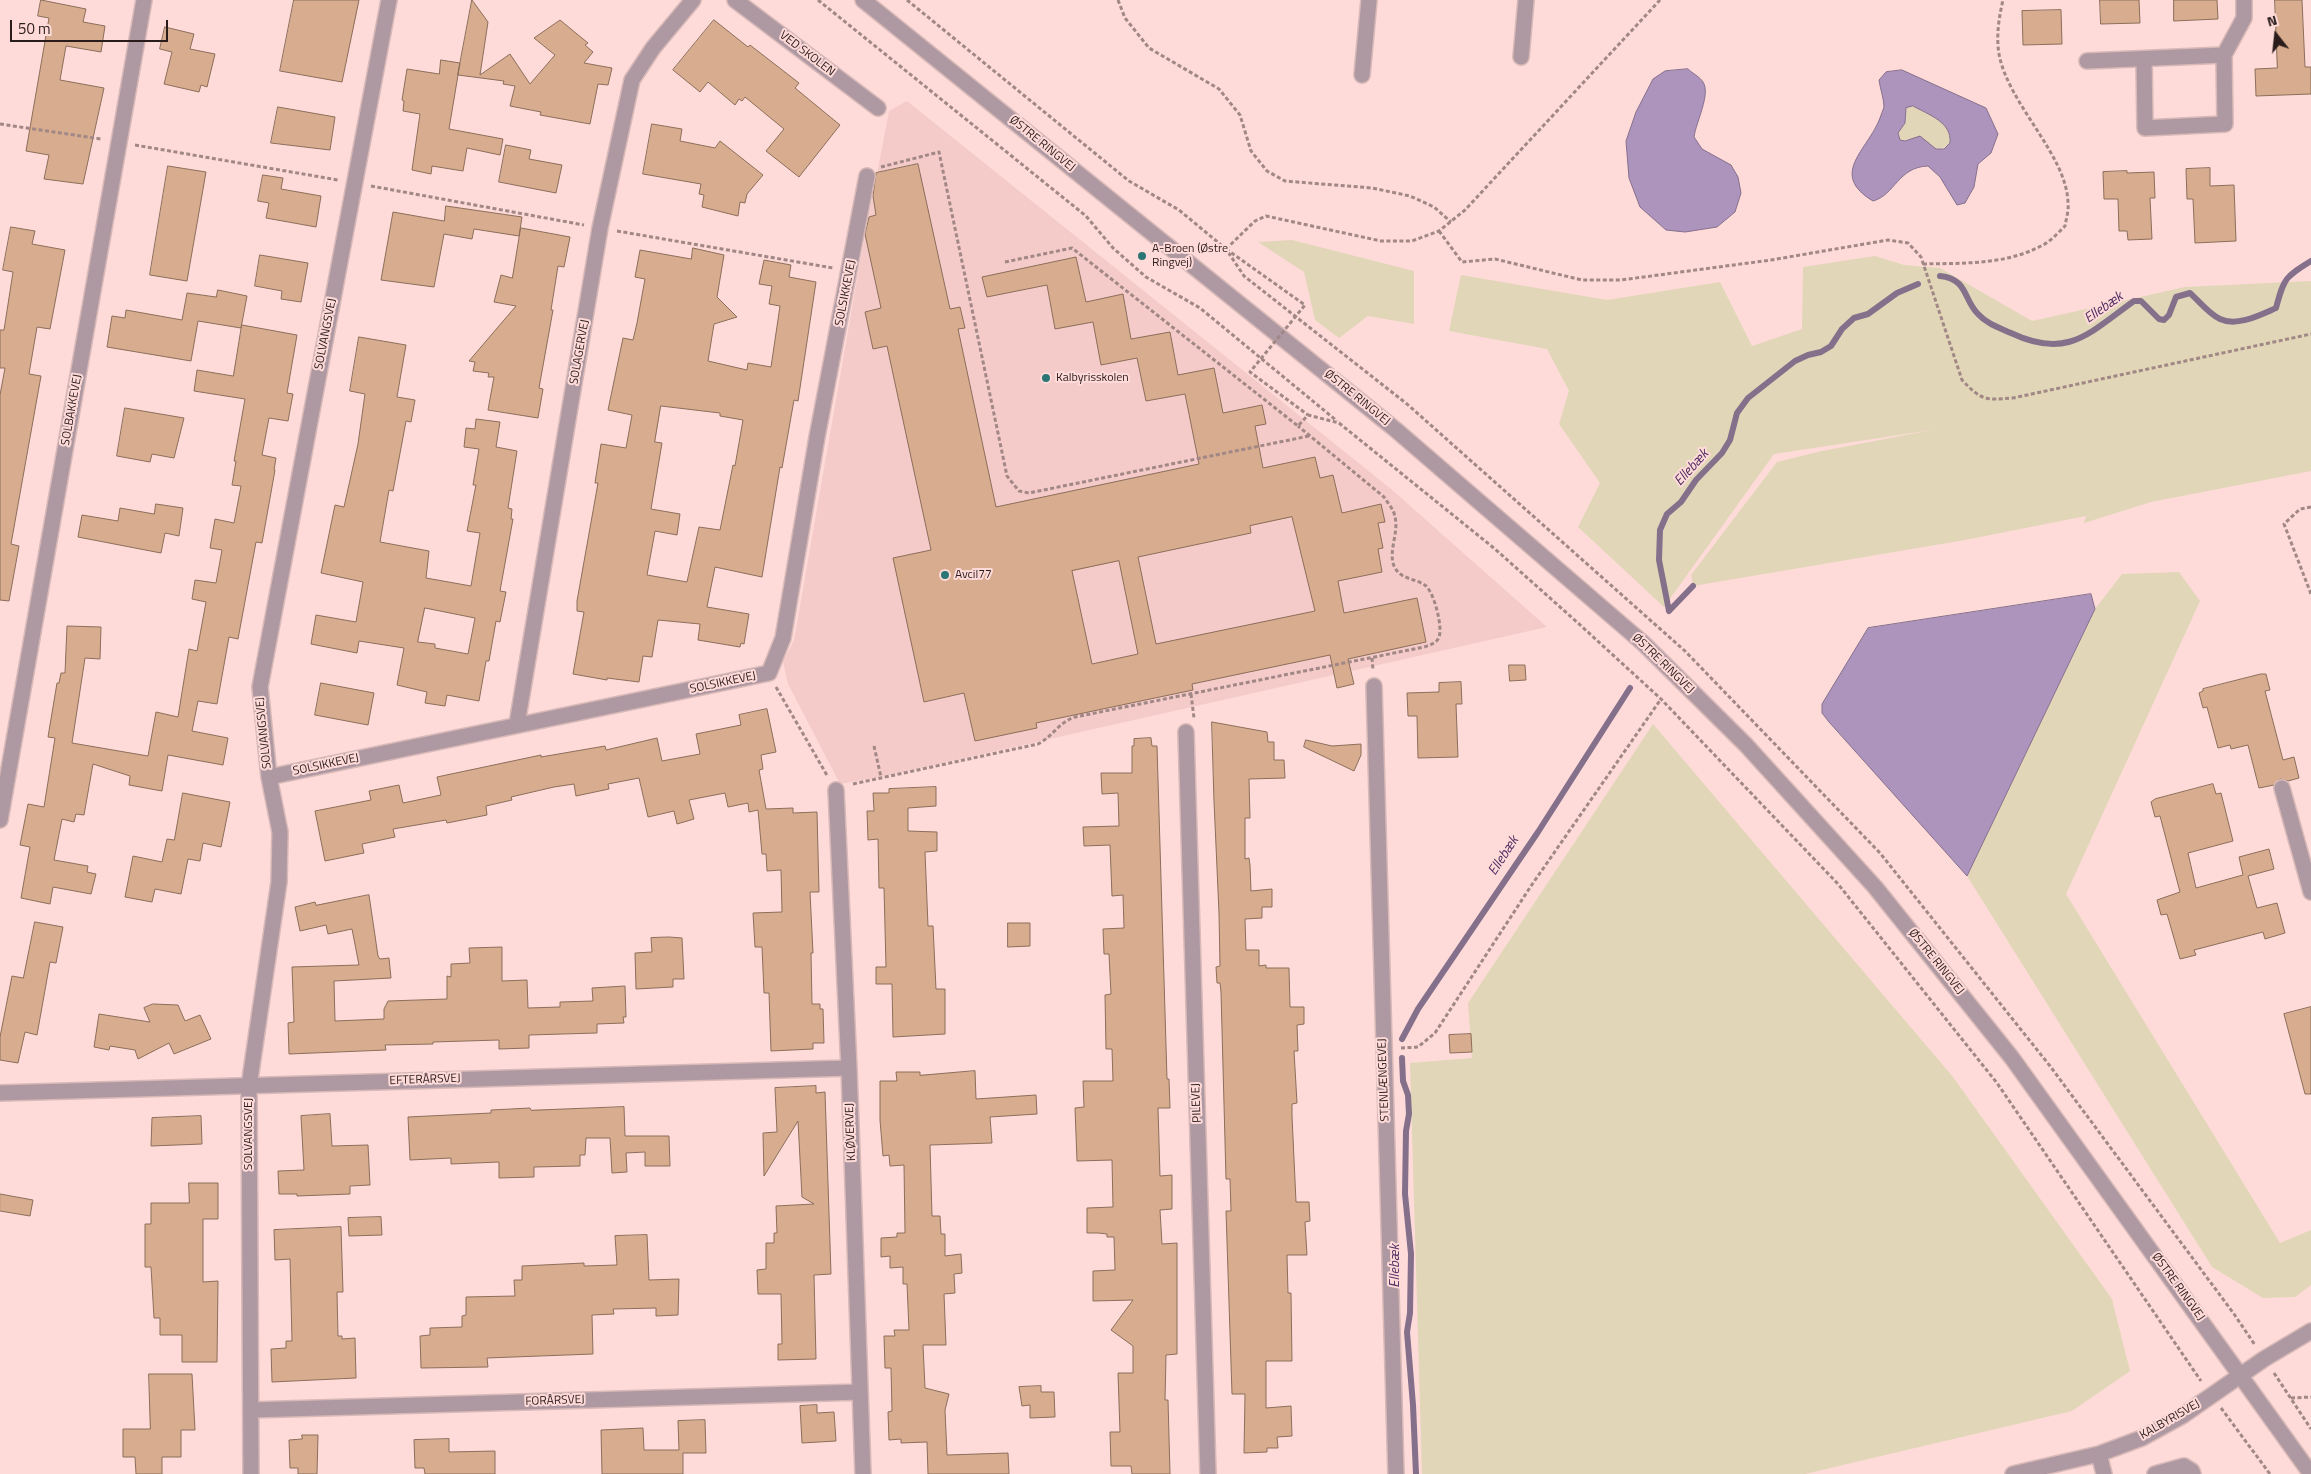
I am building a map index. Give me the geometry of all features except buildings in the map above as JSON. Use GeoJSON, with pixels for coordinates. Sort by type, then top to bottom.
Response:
{"type":"FeatureCollection","features":[{"type":"Feature","properties":{"kind":"street","name":"SOLBAKKEVEJ"},"geometry":{"type":"LineString","coordinates":[[0,820],[144,0]]}},
{"type":"Feature","properties":{"kind":"street","name":"SOLVANGSVEJ"},"geometry":{"type":"LineString","coordinates":[[252,1474],[249,1086],[279,882],[280,832],[269,777],[260,687],[390,0]]}},
{"type":"Feature","properties":{"kind":"street","name":"SOLAGERVEJ"},"geometry":{"type":"LineString","coordinates":[[517,724],[600,228],[632,80],[653,48],[693,0]]}},
{"type":"Feature","properties":{"kind":"street","name":"VED SKOLEN"},"geometry":{"type":"LineString","coordinates":[[735,0],[878,108]]}},
{"type":"Feature","properties":{"kind":"street","name":"ØSTRE RINGVEJ"},"geometry":{"type":"LineString","coordinates":[[863,0],[1396,430],[1643,643],[1746,745],[1875,887],[2012,1058],[2241,1375],[2310,1474]]}},
{"type":"Feature","properties":{"kind":"street"},"geometry":{"type":"LineString","coordinates":[[1362,75],[1369,0]]}},
{"type":"Feature","properties":{"kind":"street"},"geometry":{"type":"LineString","coordinates":[[1521,57],[1526,0]]}},
{"type":"Feature","properties":{"kind":"street"},"geometry":{"type":"LineString","coordinates":[[2144,59],[2145,128],[2225,124],[2224,55],[2244,18],[2244,0]]}},
{"type":"Feature","properties":{"kind":"street"},"geometry":{"type":"LineString","coordinates":[[2087,60],[2224,55]]}},
{"type":"Feature","properties":{"kind":"street","name":"SOLSIKKEVEJ"},"geometry":{"type":"LineString","coordinates":[[269,777],[768,673],[783,638],[817,437],[867,176]]}},
{"type":"Feature","properties":{"kind":"street","name":"STENLÆNGEVEJ"},"geometry":{"type":"LineString","coordinates":[[1374,686],[1396,1474]]}},
{"type":"Feature","properties":{"kind":"street","name":"PILEVEJ"},"geometry":{"type":"LineString","coordinates":[[1186,732],[1208,1474]]}},
{"type":"Feature","properties":{"kind":"street"},"geometry":{"type":"LineString","coordinates":[[2282,788],[2311,892]]}},
{"type":"Feature","properties":{"kind":"street","name":"KLØVERVEJ"},"geometry":{"type":"LineString","coordinates":[[836,790],[849,1068],[863,1474]]}},
{"type":"Feature","properties":{"kind":"street","name":"EFTERÅRSVEJ"},"geometry":{"type":"LineString","coordinates":[[0,1093],[849,1068]]}},
{"type":"Feature","properties":{"kind":"street","name":"KALBYRISVEJ"},"geometry":{"type":"LineString","coordinates":[[2013,1474],[2100,1454],[2142,1438],[2182,1416],[2264,1359],[2311,1331]]}},
{"type":"Feature","properties":{"kind":"street","name":"FORÅRSVEJ"},"geometry":{"type":"LineString","coordinates":[[251,1410],[860,1392]]}},
{"type":"Feature","properties":{"kind":"street"},"geometry":{"type":"LineString","coordinates":[[2100,1454],[2104,1474]]}},
{"type":"Feature","properties":{"kind":"street"},"geometry":{"type":"LineString","coordinates":[[2155,1474],[2184,1466],[2192,1471],[2193,1474]]}},
{"type":"Feature","properties":{"kind":"path"},"geometry":{"type":"LineString","coordinates":[[818,0],[1086,216],[1113,248],[1146,276],[1200,308],[1495,549],[1661,699],[1838,884],[1997,1083],[2212,1396],[2270,1474]]}},
{"type":"Feature","properties":{"kind":"path"},"geometry":{"type":"LineString","coordinates":[[1118,0],[1125,18],[1149,48],[1219,89],[1240,115],[1251,151],[1267,171],[1285,182],[1372,188],[1410,196],[1434,207],[1451,222]]}},
{"type":"Feature","properties":{"kind":"path"},"geometry":{"type":"LineString","coordinates":[[1340,423],[1308,415],[1250,372],[1305,306],[1226,249],[1255,221],[1266,216],[1381,241],[1412,241],[1439,231],[1451,222],[1560,110],[1660,0]]}},
{"type":"Feature","properties":{"kind":"path"},"geometry":{"type":"LineString","coordinates":[[1923,264],[1968,263],[2013,258],[2043,245],[2065,226],[2068,203],[2063,177],[2011,87],[1999,54],[1999,20],[2002,0]]}},
{"type":"Feature","properties":{"kind":"path"},"geometry":{"type":"LineString","coordinates":[[0,124],[119,142],[850,271]]}},
{"type":"Feature","properties":{"kind":"path"},"geometry":{"type":"LineString","coordinates":[[867,176],[869,172],[876,168],[939,152],[1007,476],[1019,491],[1029,493],[1309,435]]}},
{"type":"Feature","properties":{"kind":"path"},"geometry":{"type":"LineString","coordinates":[[1439,231],[1462,262],[1495,259],[1582,280],[1621,280],[1771,260],[1888,240],[1908,243],[1921,257],[1962,380],[1976,395],[1990,400],[2013,398],[2311,334]]}},
{"type":"Feature","properties":{"kind":"path"},"geometry":{"type":"LineString","coordinates":[[768,673],[836,790],[859,781],[1038,744],[1044,741],[1062,723],[1075,718],[1424,647],[1434,644],[1439,638],[1441,628],[1429,589],[1402,576],[1395,568],[1392,559],[1396,518],[1384,497],[1298,426],[1072,248],[1005,262]]}},
{"type":"Feature","properties":{"kind":"path"},"geometry":{"type":"LineString","coordinates":[[1298,426],[1308,415]]}},
{"type":"Feature","properties":{"kind":"path"},"geometry":{"type":"LineString","coordinates":[[2311,507],[2300,509],[2284,524],[2311,594]]}},
{"type":"Feature","properties":{"kind":"path"},"geometry":{"type":"LineString","coordinates":[[1384,1049],[1418,1047],[1435,1033],[1531,886],[1661,699]]}},
{"type":"Feature","properties":{"kind":"path"},"geometry":{"type":"LineString","coordinates":[[874,746],[881,777]]}},
{"type":"Feature","properties":{"kind":"path"},"geometry":{"type":"LineString","coordinates":[[2264,1359],[2311,1429]]}},
{"type":"Feature","properties":{"kind":"path"},"geometry":{"type":"LineString","coordinates":[[2291,1398],[2311,1397]]}},
{"type":"Feature","properties":{"kind":"shaded area"},"geometry":{"type":"Polygon","coordinates":[[[1688,69],[1702,80],[1705,87],[1704,101],[1694,137],[1702,149],[1731,165],[1738,177],[1741,193],[1735,212],[1717,227],[1685,232],[1666,230],[1640,207],[1629,178],[1626,141],[1636,112],[1653,79],[1665,71],[1688,69]]]}},
{"type":"Feature","properties":{"kind":"shaded area"},"geometry":{"type":"Polygon","coordinates":[[[1902,70],[1986,108],[1998,134],[1991,153],[1978,164],[1974,187],[1965,203],[1957,205],[1940,177],[1928,166],[1910,171],[1887,193],[1873,201],[1860,191],[1853,181],[1852,171],[1855,161],[1874,130],[1884,107],[1879,80],[1886,72],[1902,70]],[[1913,106],[1906,108],[1905,123],[1898,133],[1900,140],[1905,141],[1920,136],[1936,149],[1944,149],[1950,143],[1950,136],[1943,124],[1913,106]]]}},
{"type":"Feature","properties":{"kind":"shaded area","name":"Kalbyrisskolen"},"geometry":{"type":"Polygon","coordinates":[[[907,101],[1391,489],[1547,627],[881,777],[840,784],[788,684],[783,662],[794,640],[859,268],[889,111],[907,101]]]}},
{"type":"Feature","properties":{"kind":"shaded area"},"geometry":{"type":"Polygon","coordinates":[[[1913,106],[1943,124],[1950,136],[1950,143],[1945,147],[1936,148],[1912,139],[1900,140],[1898,133],[1905,123],[1906,108],[1913,106]]]}},
{"type":"Feature","properties":{"kind":"shaded area"},"geometry":{"type":"Polygon","coordinates":[[[1292,240],[1414,271],[1414,324],[1368,316],[1339,338],[1315,320],[1304,272],[1258,242],[1292,240]]]}},
{"type":"Feature","properties":{"kind":"shaded area"},"geometry":{"type":"Polygon","coordinates":[[[1875,256],[1904,265],[1940,268],[2032,321],[2185,287],[2311,281],[2311,471],[2151,502],[2084,523],[2086,516],[1965,540],[1693,586],[1691,575],[1777,462],[1822,451],[1932,430],[1774,454],[1664,607],[1578,527],[1600,483],[1559,424],[1569,391],[1547,349],[1449,331],[1461,275],[1607,300],[1720,282],[1752,346],[1802,329],[1803,267],[1875,256]]]}},
{"type":"Feature","properties":{"kind":"shaded area"},"geometry":{"type":"Polygon","coordinates":[[[2179,572],[2200,601],[2066,894],[2280,1243],[2311,1230],[2311,1285],[2295,1297],[2263,1298],[2212,1267],[1967,876],[2095,609],[2122,574],[2179,572]]]}},
{"type":"Feature","properties":{"kind":"shaded area"},"geometry":{"type":"Polygon","coordinates":[[[2091,594],[2095,609],[1967,876],[1829,722],[1822,713],[1822,704],[1868,628],[2091,594]]]}},
{"type":"Feature","properties":{"kind":"shaded area"},"geometry":{"type":"Polygon","coordinates":[[[1653,724],[1953,1077],[2112,1299],[2130,1371],[2072,1411],[1805,1474],[1422,1474],[1410,1063],[1472,1058],[1468,1003],[1653,724]]]}},
{"type":"Feature","properties":{"kind":"waterway","name":"Ellebæk"},"geometry":{"type":"LineString","coordinates":[[1940,276],[1956,281],[1964,290],[1973,308],[1989,323],[2031,341],[2048,344],[2063,343],[2077,339],[2104,323],[2134,301],[2141,301],[2159,319],[2164,320],[2169,315],[2176,297],[2190,293],[2208,311],[2220,319],[2234,322],[2248,319],[2276,308],[2281,290],[2287,279],[2311,261]]}},
{"type":"Feature","properties":{"kind":"waterway","name":"Ellebæk"},"geometry":{"type":"LineString","coordinates":[[1669,611],[1659,560],[1660,530],[1667,514],[1681,502],[1696,480],[1722,453],[1730,440],[1737,413],[1748,398],[1795,361],[1821,352],[1831,346],[1842,329],[1854,318],[1868,314],[1897,293],[1918,284]]}},
{"type":"Feature","properties":{"kind":"waterway"},"geometry":{"type":"LineString","coordinates":[[1669,611],[1693,586]]}},
{"type":"Feature","properties":{"kind":"waterway","name":"Ellebæk"},"geometry":{"type":"LineString","coordinates":[[1402,1039],[1418,1009],[1538,832],[1630,688]]}},
{"type":"Feature","properties":{"kind":"waterway","name":"Ellebæk"},"geometry":{"type":"LineString","coordinates":[[1402,1058],[1403,1081],[1408,1095],[1409,1114],[1406,1131],[1405,1194],[1411,1254],[1410,1313],[1407,1332],[1416,1474]]}},
{"type":"Feature","properties":{"kind":"place","name":"A-Broen (Østre Ringvej)"},"geometry":{"type":"Point","coordinates":[1142,256]}},
{"type":"Feature","properties":{"kind":"place","name":"Kalbyrisskolen"},"geometry":{"type":"Point","coordinates":[1046,378]}},
{"type":"Feature","properties":{"kind":"place","name":"Avcil77"},"geometry":{"type":"Point","coordinates":[945,575]}}]}
